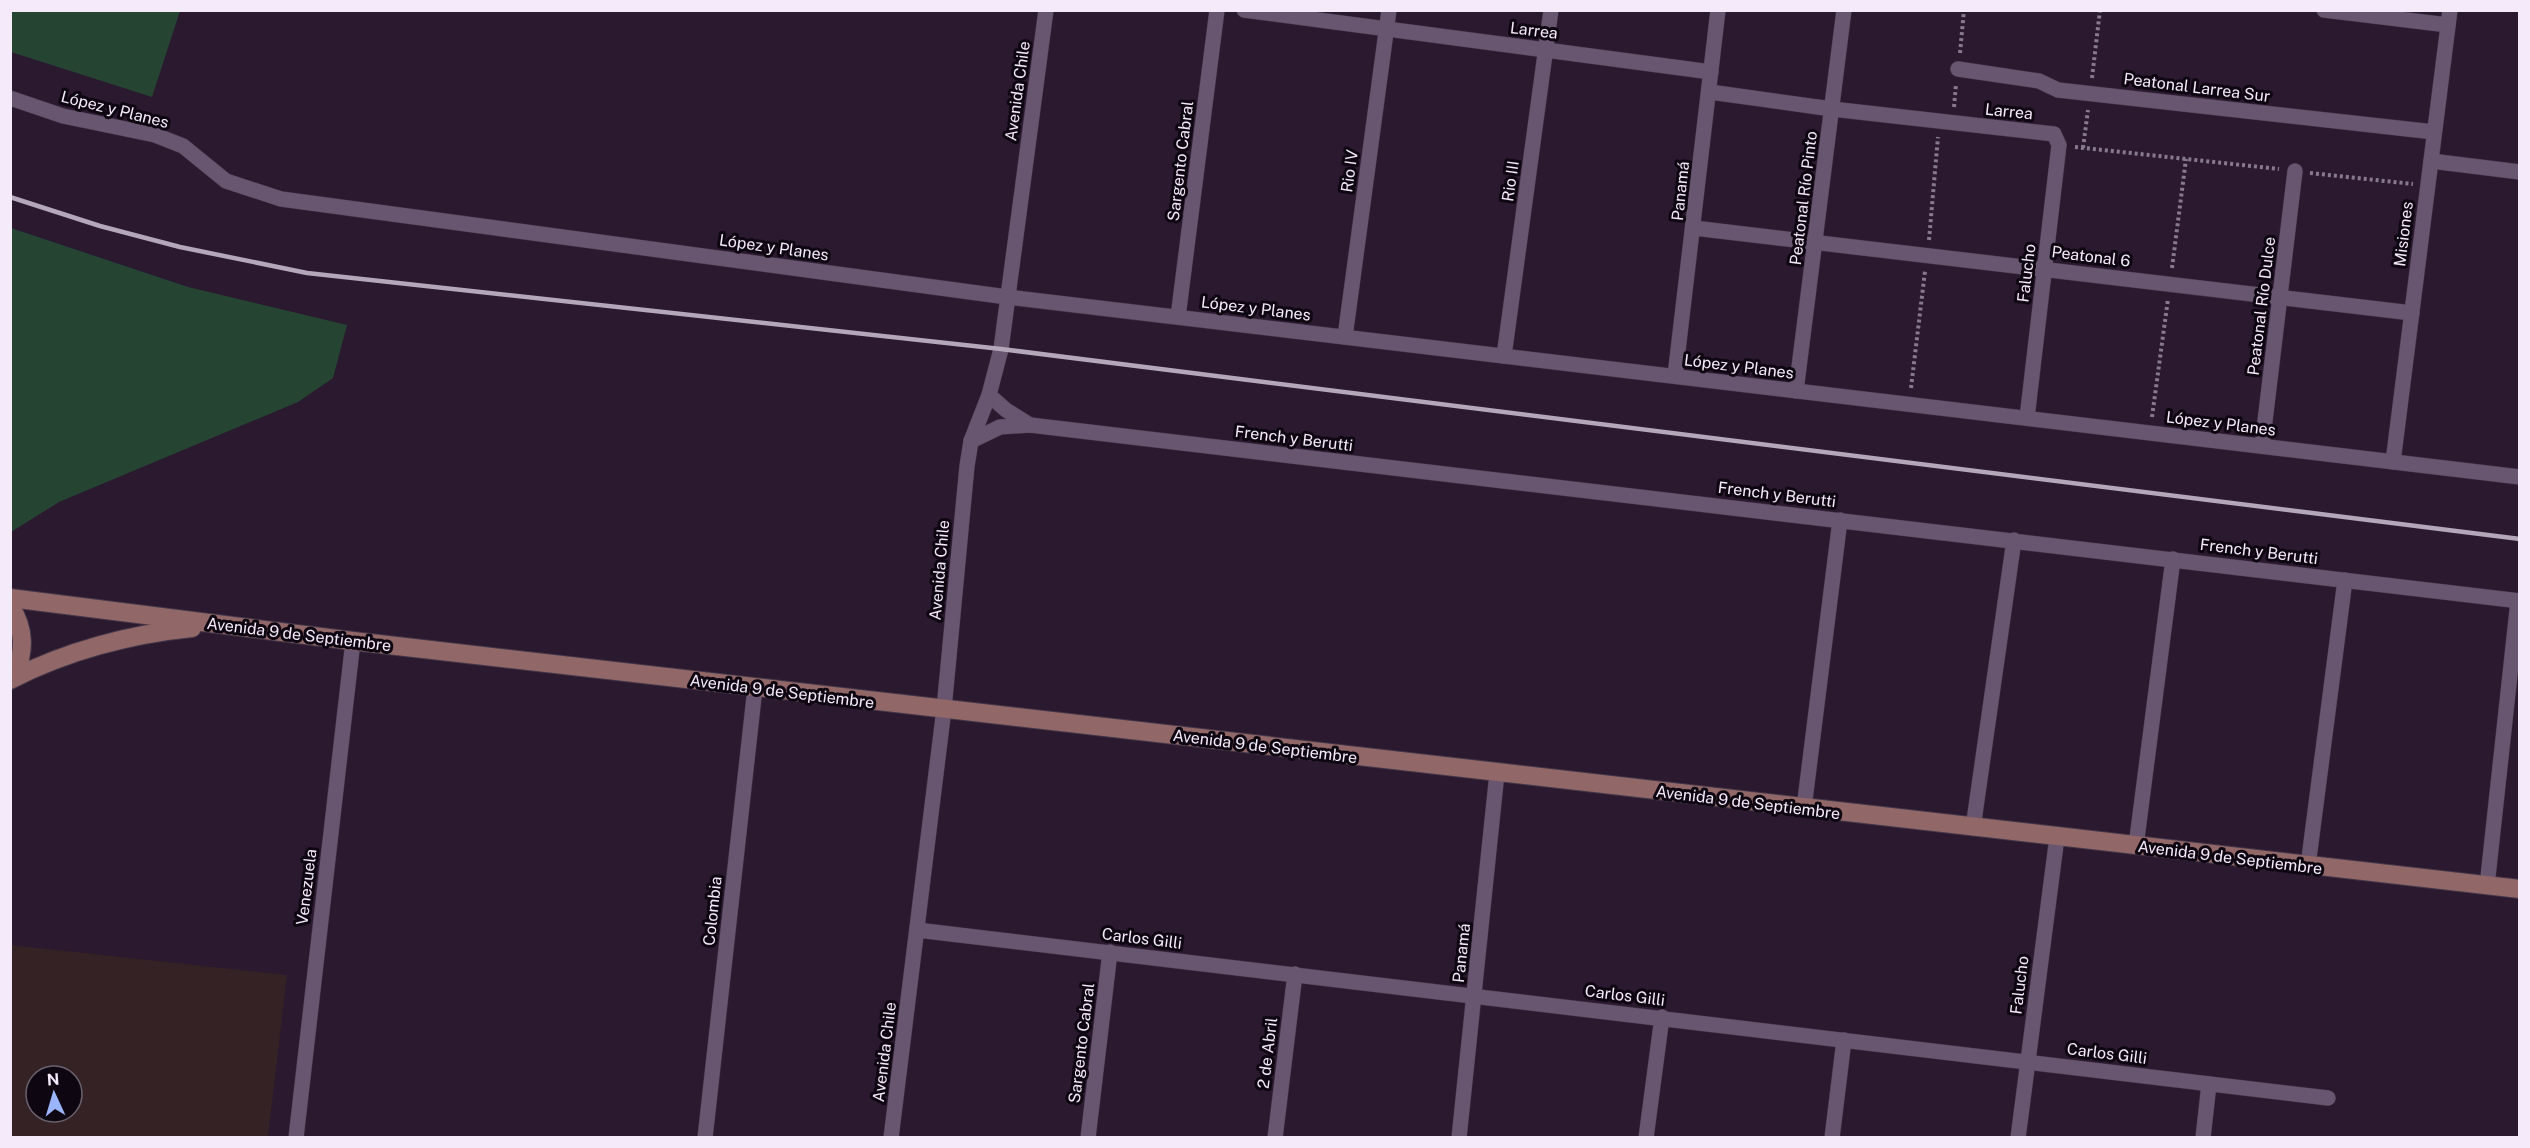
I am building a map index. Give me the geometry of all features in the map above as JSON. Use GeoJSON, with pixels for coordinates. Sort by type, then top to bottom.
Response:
{"type":"FeatureCollection","features":[{"type":"Feature","properties":{"kind":"street","name":"Avenida Chile"},"geometry":{"type":"LineString","coordinates":[[891,1137],[944,709],[971,441],[989,395],[1001,349],[1046,10]]}},
{"type":"Feature","properties":{"kind":"street","name":"Sargento Cabral"},"geometry":{"type":"LineString","coordinates":[[1178,317],[1217,10]]}},
{"type":"Feature","properties":{"kind":"street","name":"Larrea"},"geometry":{"type":"LineString","coordinates":[[1244,10],[1712,72]]}},
{"type":"Feature","properties":{"kind":"street","name":"Rio IV"},"geometry":{"type":"LineString","coordinates":[[1345,337],[1389,10]]}},
{"type":"Feature","properties":{"kind":"street","name":"Rio III"},"geometry":{"type":"LineString","coordinates":[[1504,356],[1551,10]]}},
{"type":"Feature","properties":{"kind":"street","name":"Panamá"},"geometry":{"type":"LineString","coordinates":[[1675,376],[1718,10]]}},
{"type":"Feature","properties":{"kind":"street","name":"Peatonal Río Pinto"},"geometry":{"type":"LineString","coordinates":[[1796,391],[1844,10]]}},
{"type":"Feature","properties":{"kind":"street"},"geometry":{"type":"LineString","coordinates":[[2324,10],[2449,18]]}},
{"type":"Feature","properties":{"kind":"street","name":"Misiones"},"geometry":{"type":"LineString","coordinates":[[2393,462],[2449,18]]}},
{"type":"Feature","properties":{"kind":"street","name":"Peatonal Larrea Sur"},"geometry":{"type":"LineString","coordinates":[[1958,69],[2039,81],[2058,90],[2434,132]]}},
{"type":"Feature","properties":{"kind":"street","name":"Larrea"},"geometry":{"type":"LineString","coordinates":[[1710,92],[2056,139]]}},
{"type":"Feature","properties":{"kind":"street","name":"López y Planes"},"geometry":{"type":"LineString","coordinates":[[10,98],[63,116],[155,135],[174,142],[183,146],[226,181],[281,199],[1007,297],[2520,477]]}},
{"type":"Feature","properties":{"kind":"street","name":"Falucho"},"geometry":{"type":"LineString","coordinates":[[2027,418],[2045,268],[2056,139]]}},
{"type":"Feature","properties":{"kind":"street"},"geometry":{"type":"LineString","coordinates":[[2431,160],[2520,172]]}},
{"type":"Feature","properties":{"kind":"street","name":"Peatonal Río Dulce"},"geometry":{"type":"LineString","coordinates":[[2262,446],[2295,171]]}},
{"type":"Feature","properties":{"kind":"street","name":"Peatonal 6"},"geometry":{"type":"LineString","coordinates":[[1694,228],[2412,313]]}},
{"type":"Feature","properties":{"kind":"street","name":"French y Berutti"},"geometry":{"type":"LineString","coordinates":[[989,395],[1006,410],[1030,424]]}},
{"type":"Feature","properties":{"kind":"street","name":"French y Berutti"},"geometry":{"type":"LineString","coordinates":[[971,441],[1000,427],[1030,424],[2519,601]]}},
{"type":"Feature","properties":{"kind":"street"},"geometry":{"type":"LineString","coordinates":[[1804,808],[1840,520]]}},
{"type":"Feature","properties":{"kind":"street"},"geometry":{"type":"LineString","coordinates":[[1973,828],[2014,540]]}},
{"type":"Feature","properties":{"kind":"street"},"geometry":{"type":"LineString","coordinates":[[2136,846],[2173,559]]}},
{"type":"Feature","properties":{"kind":"street"},"geometry":{"type":"LineString","coordinates":[[2308,866],[2344,580]]}},
{"type":"Feature","properties":{"kind":"street","name":"Avenida 9 de Septiembre"},"geometry":{"type":"LineString","coordinates":[[10,598],[755,688],[2520,889]]}},
{"type":"Feature","properties":{"kind":"street"},"geometry":{"type":"LineString","coordinates":[[2487,885],[2519,601]]}},
{"type":"Feature","properties":{"kind":"street"},"geometry":{"type":"LineString","coordinates":[[10,606],[21,631],[24,646],[13,678]]}},
{"type":"Feature","properties":{"kind":"street"},"geometry":{"type":"LineString","coordinates":[[13,678],[71,655],[144,634],[228,624]]}},
{"type":"Feature","properties":{"kind":"street","name":"Venezuela"},"geometry":{"type":"LineString","coordinates":[[296,1137],[352,641]]}},
{"type":"Feature","properties":{"kind":"street","name":"Colombia"},"geometry":{"type":"LineString","coordinates":[[705,1137],[755,688]]}},
{"type":"Feature","properties":{"kind":"street","name":"Panamá"},"geometry":{"type":"LineString","coordinates":[[1459,1137],[1497,773]]}},
{"type":"Feature","properties":{"kind":"street","name":"Falucho"},"geometry":{"type":"LineString","coordinates":[[2018,1137],[2056,837]]}},
{"type":"Feature","properties":{"kind":"street","name":"Carlos Gilli"},"geometry":{"type":"LineString","coordinates":[[917,930],[2328,1098]]}},
{"type":"Feature","properties":{"kind":"street","name":"Sargento Cabral"},"geometry":{"type":"LineString","coordinates":[[1088,1137],[1110,952]]}},
{"type":"Feature","properties":{"kind":"street","name":"2 de Abril"},"geometry":{"type":"LineString","coordinates":[[1275,1137],[1295,974]]}},
{"type":"Feature","properties":{"kind":"street"},"geometry":{"type":"LineString","coordinates":[[1646,1137],[1662,1017]]}},
{"type":"Feature","properties":{"kind":"street"},"geometry":{"type":"LineString","coordinates":[[1832,1137],[1844,1040]]}},
{"type":"Feature","properties":{"kind":"street"},"geometry":{"type":"LineString","coordinates":[[2204,1137],[2209,1084]]}},
{"type":"Feature","properties":{"kind":"path"},"geometry":{"type":"LineString","coordinates":[[2056,139],[2295,171],[2428,185]]}},
{"type":"Feature","properties":{"kind":"shaded area"},"geometry":{"type":"Polygon","coordinates":[[[11,945],[287,975],[268,1137],[11,1137],[11,945]]]}},
{"type":"Feature","properties":{"kind":"green space"},"geometry":{"type":"Polygon","coordinates":[[[11,10],[180,11],[152,97],[11,52],[11,10]]]}},
{"type":"Feature","properties":{"kind":"green space"},"geometry":{"type":"Polygon","coordinates":[[[11,228],[188,287],[347,325],[333,378],[298,402],[59,502],[11,532],[11,228]]]}},
{"type":"Feature","properties":{"kind":"railway"},"geometry":{"type":"LineString","coordinates":[[10,197],[100,226],[180,247],[307,273],[1001,349],[2520,539]]}}]}
